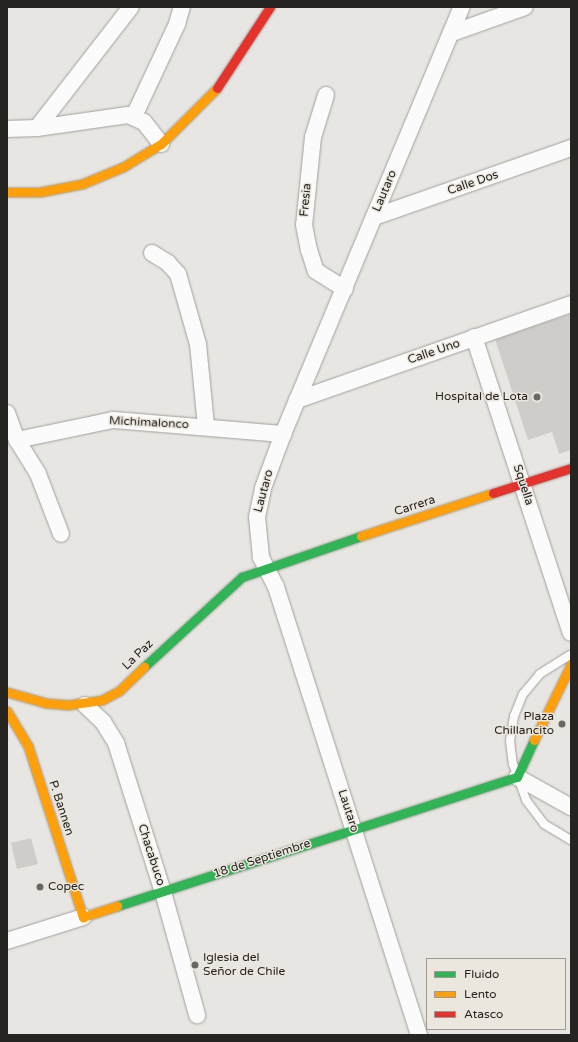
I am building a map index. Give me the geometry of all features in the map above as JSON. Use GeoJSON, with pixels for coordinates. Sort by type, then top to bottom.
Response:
{"type":"FeatureCollection","features":[{"type":"Feature","properties":{"kind":"street"},"geometry":{"type":"LineString","coordinates":[[37,128],[131,7]]}},
{"type":"Feature","properties":{"kind":"street"},"geometry":{"type":"LineString","coordinates":[[134,116],[177,24],[182,7]]}},
{"type":"Feature","properties":{"kind":"street"},"geometry":{"type":"LineString","coordinates":[[7,192],[40,192],[82,184],[123,167],[161,144],[187,121],[216,90],[270,7]]}},
{"type":"Feature","properties":{"kind":"street"},"geometry":{"type":"LineString","coordinates":[[452,33],[525,7]]}},
{"type":"Feature","properties":{"kind":"street","name":"Lautaro"},"geometry":{"type":"LineString","coordinates":[[419,1035],[276,586],[266,567],[258,546],[257,516],[263,488],[283,434],[452,33],[459,8]]}},
{"type":"Feature","properties":{"kind":"street","name":"Fresia"},"geometry":{"type":"LineString","coordinates":[[326,95],[314,137],[304,225],[309,250],[316,271],[345,289]]}},
{"type":"Feature","properties":{"kind":"street"},"geometry":{"type":"LineString","coordinates":[[7,129],[37,128],[134,116],[144,122],[161,144]]}},
{"type":"Feature","properties":{"kind":"street","name":"Calle Dos"},"geometry":{"type":"LineString","coordinates":[[374,217],[571,148]]}},
{"type":"Feature","properties":{"kind":"street"},"geometry":{"type":"LineString","coordinates":[[152,253],[168,263],[178,274],[198,344],[206,426]]}},
{"type":"Feature","properties":{"kind":"street","name":"Calle Uno"},"geometry":{"type":"LineString","coordinates":[[297,400],[571,304]]}},
{"type":"Feature","properties":{"kind":"street","name":"Squella"},"geometry":{"type":"LineString","coordinates":[[474,338],[571,633]]}},
{"type":"Feature","properties":{"kind":"street"},"geometry":{"type":"LineString","coordinates":[[7,413],[12,437],[38,474],[61,534]]}},
{"type":"Feature","properties":{"kind":"street","name":"Michimalonco"},"geometry":{"type":"LineString","coordinates":[[12,437],[114,420],[206,426],[283,434]]}},
{"type":"Feature","properties":{"kind":"street","name":"Carrera"},"geometry":{"type":"LineString","coordinates":[[266,567],[571,468]]}},
{"type":"Feature","properties":{"kind":"street","name":"La Paz"},"geometry":{"type":"LineString","coordinates":[[7,692],[46,703],[85,705],[102,700],[119,691],[232,584],[266,567]]}},
{"type":"Feature","properties":{"kind":"street"},"geometry":{"type":"LineString","coordinates":[[571,664],[517,777],[571,807]]}},
{"type":"Feature","properties":{"kind":"street"},"geometry":{"type":"LineString","coordinates":[[32,712],[46,703]]}},
{"type":"Feature","properties":{"kind":"street","name":"Chacabuco"},"geometry":{"type":"LineString","coordinates":[[85,705],[103,722],[116,743],[163,892],[197,1015]]}},
{"type":"Feature","properties":{"kind":"street","name":"P. Bannen"},"geometry":{"type":"LineString","coordinates":[[7,711],[28,746],[83,917]]}},
{"type":"Feature","properties":{"kind":"street"},"geometry":{"type":"LineString","coordinates":[[28,725],[28,746]]}},
{"type":"Feature","properties":{"kind":"street","name":"18 de Septiembre"},"geometry":{"type":"LineString","coordinates":[[7,941],[517,777]]}},
{"type":"Feature","properties":{"kind":"lane"},"geometry":{"type":"LineString","coordinates":[[571,654],[540,674],[517,706],[510,741],[517,777],[533,811],[544,824],[571,840]]}},
{"type":"Feature","properties":{"kind":"building","name":"Hospital de Lota"},"geometry":{"type":"Polygon","coordinates":[[[571,314],[571,450],[559,454],[552,432],[528,440],[495,339],[571,314]]]}},
{"type":"Feature","properties":{"kind":"building"},"geometry":{"type":"Polygon","coordinates":[[[31,838],[38,864],[17,869],[11,843],[31,838]]]}},
{"type":"Feature","properties":{"kind":"traffic: fast"},"geometry":{"type":"LineString","coordinates":[[144,667],[242,577],[361,536]]}},
{"type":"Feature","properties":{"kind":"traffic: fast"},"geometry":{"type":"LineString","coordinates":[[117,906],[517,777],[534,740]]}},
{"type":"Feature","properties":{"kind":"traffic: slow"},"geometry":{"type":"LineString","coordinates":[[7,192],[40,192],[82,184],[123,167],[161,144],[217,88]]}},
{"type":"Feature","properties":{"kind":"traffic: slow"},"geometry":{"type":"LineString","coordinates":[[361,536],[493,493]]}},
{"type":"Feature","properties":{"kind":"traffic: slow"},"geometry":{"type":"LineString","coordinates":[[534,740],[571,664]]}},
{"type":"Feature","properties":{"kind":"traffic: slow"},"geometry":{"type":"LineString","coordinates":[[7,692],[46,703],[67,705],[102,700],[119,691],[144,667]]}},
{"type":"Feature","properties":{"kind":"traffic: slow"},"geometry":{"type":"LineString","coordinates":[[7,711],[28,746],[83,917],[117,906]]}},
{"type":"Feature","properties":{"kind":"traffic: jam"},"geometry":{"type":"LineString","coordinates":[[217,88],[270,7]]}},
{"type":"Feature","properties":{"kind":"traffic: jam"},"geometry":{"type":"LineString","coordinates":[[493,493],[571,468]]}},
{"type":"Feature","properties":{"kind":"place","name":"Hospital de Lota"},"geometry":{"type":"Point","coordinates":[537,397]}},
{"type":"Feature","properties":{"kind":"place","name":"Plaza Chillancito"},"geometry":{"type":"Point","coordinates":[562,724]}},
{"type":"Feature","properties":{"kind":"place","name":"Copec"},"geometry":{"type":"Point","coordinates":[40,887]}},
{"type":"Feature","properties":{"kind":"place","name":"Iglesia del Señor de Chile"},"geometry":{"type":"Point","coordinates":[195,965]}}]}
